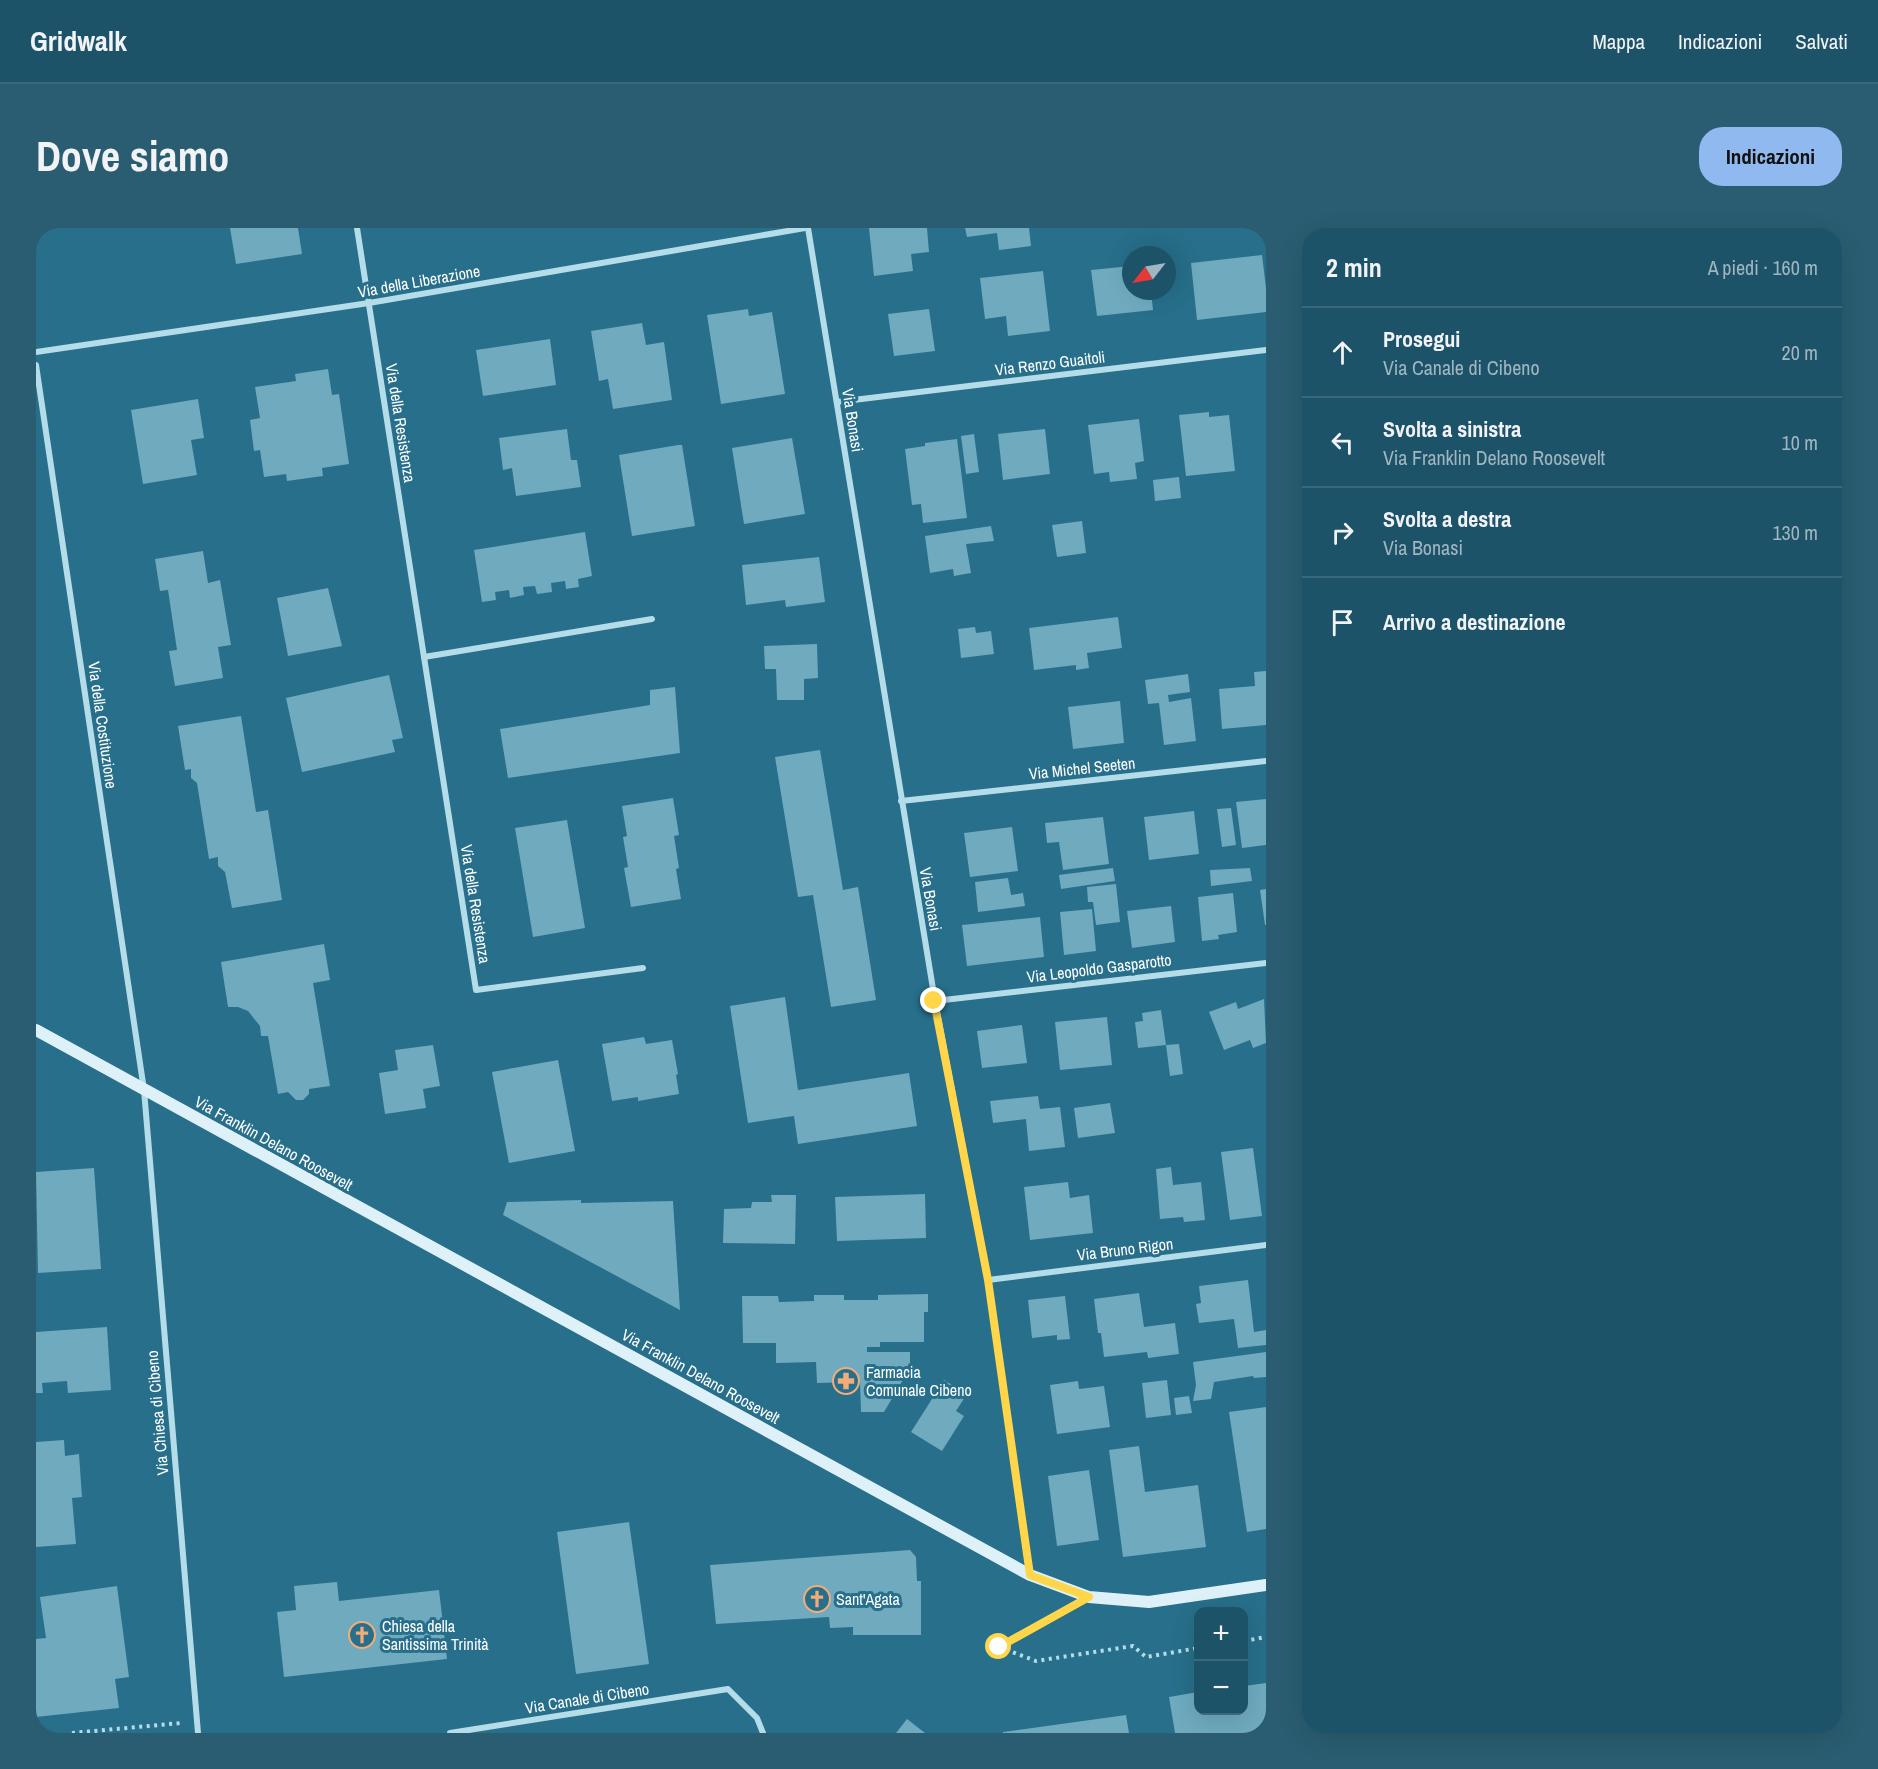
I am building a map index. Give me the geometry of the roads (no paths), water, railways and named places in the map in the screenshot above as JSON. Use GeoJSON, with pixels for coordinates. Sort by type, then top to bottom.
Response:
{"type":"FeatureCollection","features":[{"type":"Feature","properties":{"kind":"main road","name":"Via Franklin Delano Roosevelt"},"geometry":{"type":"LineString","coordinates":[[36,1030],[1030,1575],[1089,1597],[1149,1602],[1266,1585]]}},
{"type":"Feature","properties":{"kind":"street","name":"Via della Resistenza"},"geometry":{"type":"LineString","coordinates":[[357,228],[476,990],[642,968]]}},
{"type":"Feature","properties":{"kind":"street","name":"Via della Liberazione"},"geometry":{"type":"LineString","coordinates":[[36,352],[369,303],[806,228]]}},
{"type":"Feature","properties":{"kind":"street","name":"Via Bonasi"},"geometry":{"type":"LineString","coordinates":[[806,228],[837,402],[934,1001],[988,1280],[1030,1575]]}},
{"type":"Feature","properties":{"kind":"street","name":"Via Renzo Guaitoli"},"geometry":{"type":"LineString","coordinates":[[837,402],[1266,350]]}},
{"type":"Feature","properties":{"kind":"street","name":"Via della Costituzione"},"geometry":{"type":"LineString","coordinates":[[36,365],[144,1090]]}},
{"type":"Feature","properties":{"kind":"street"},"geometry":{"type":"LineString","coordinates":[[424,657],[652,619]]}},
{"type":"Feature","properties":{"kind":"street","name":"Via Michel Seeten"},"geometry":{"type":"LineString","coordinates":[[901,801],[1266,761]]}},
{"type":"Feature","properties":{"kind":"street","name":"Via Leopoldo Gasparotto"},"geometry":{"type":"LineString","coordinates":[[934,1001],[1266,963]]}},
{"type":"Feature","properties":{"kind":"street","name":"Via Chiesa di Cibeno"},"geometry":{"type":"LineString","coordinates":[[144,1090],[198,1733]]}},
{"type":"Feature","properties":{"kind":"street","name":"Via Bruno Rigon"},"geometry":{"type":"LineString","coordinates":[[988,1280],[1266,1245]]}},
{"type":"Feature","properties":{"kind":"street","name":"Via Canale di Cibeno"},"geometry":{"type":"LineString","coordinates":[[450,1733],[728,1689],[757,1718],[763,1733]]}},
{"type":"Feature","properties":{"kind":"place","name":"Farmacia Comunale Cibeno"},"geometry":{"type":"Point","coordinates":[846,1381]}},
{"type":"Feature","properties":{"kind":"place","name":"Sant'Agata"},"geometry":{"type":"Point","coordinates":[817,1599]}},
{"type":"Feature","properties":{"kind":"place","name":"Chiesa della Santissima Trinità"},"geometry":{"type":"Point","coordinates":[362,1635]}}]}
